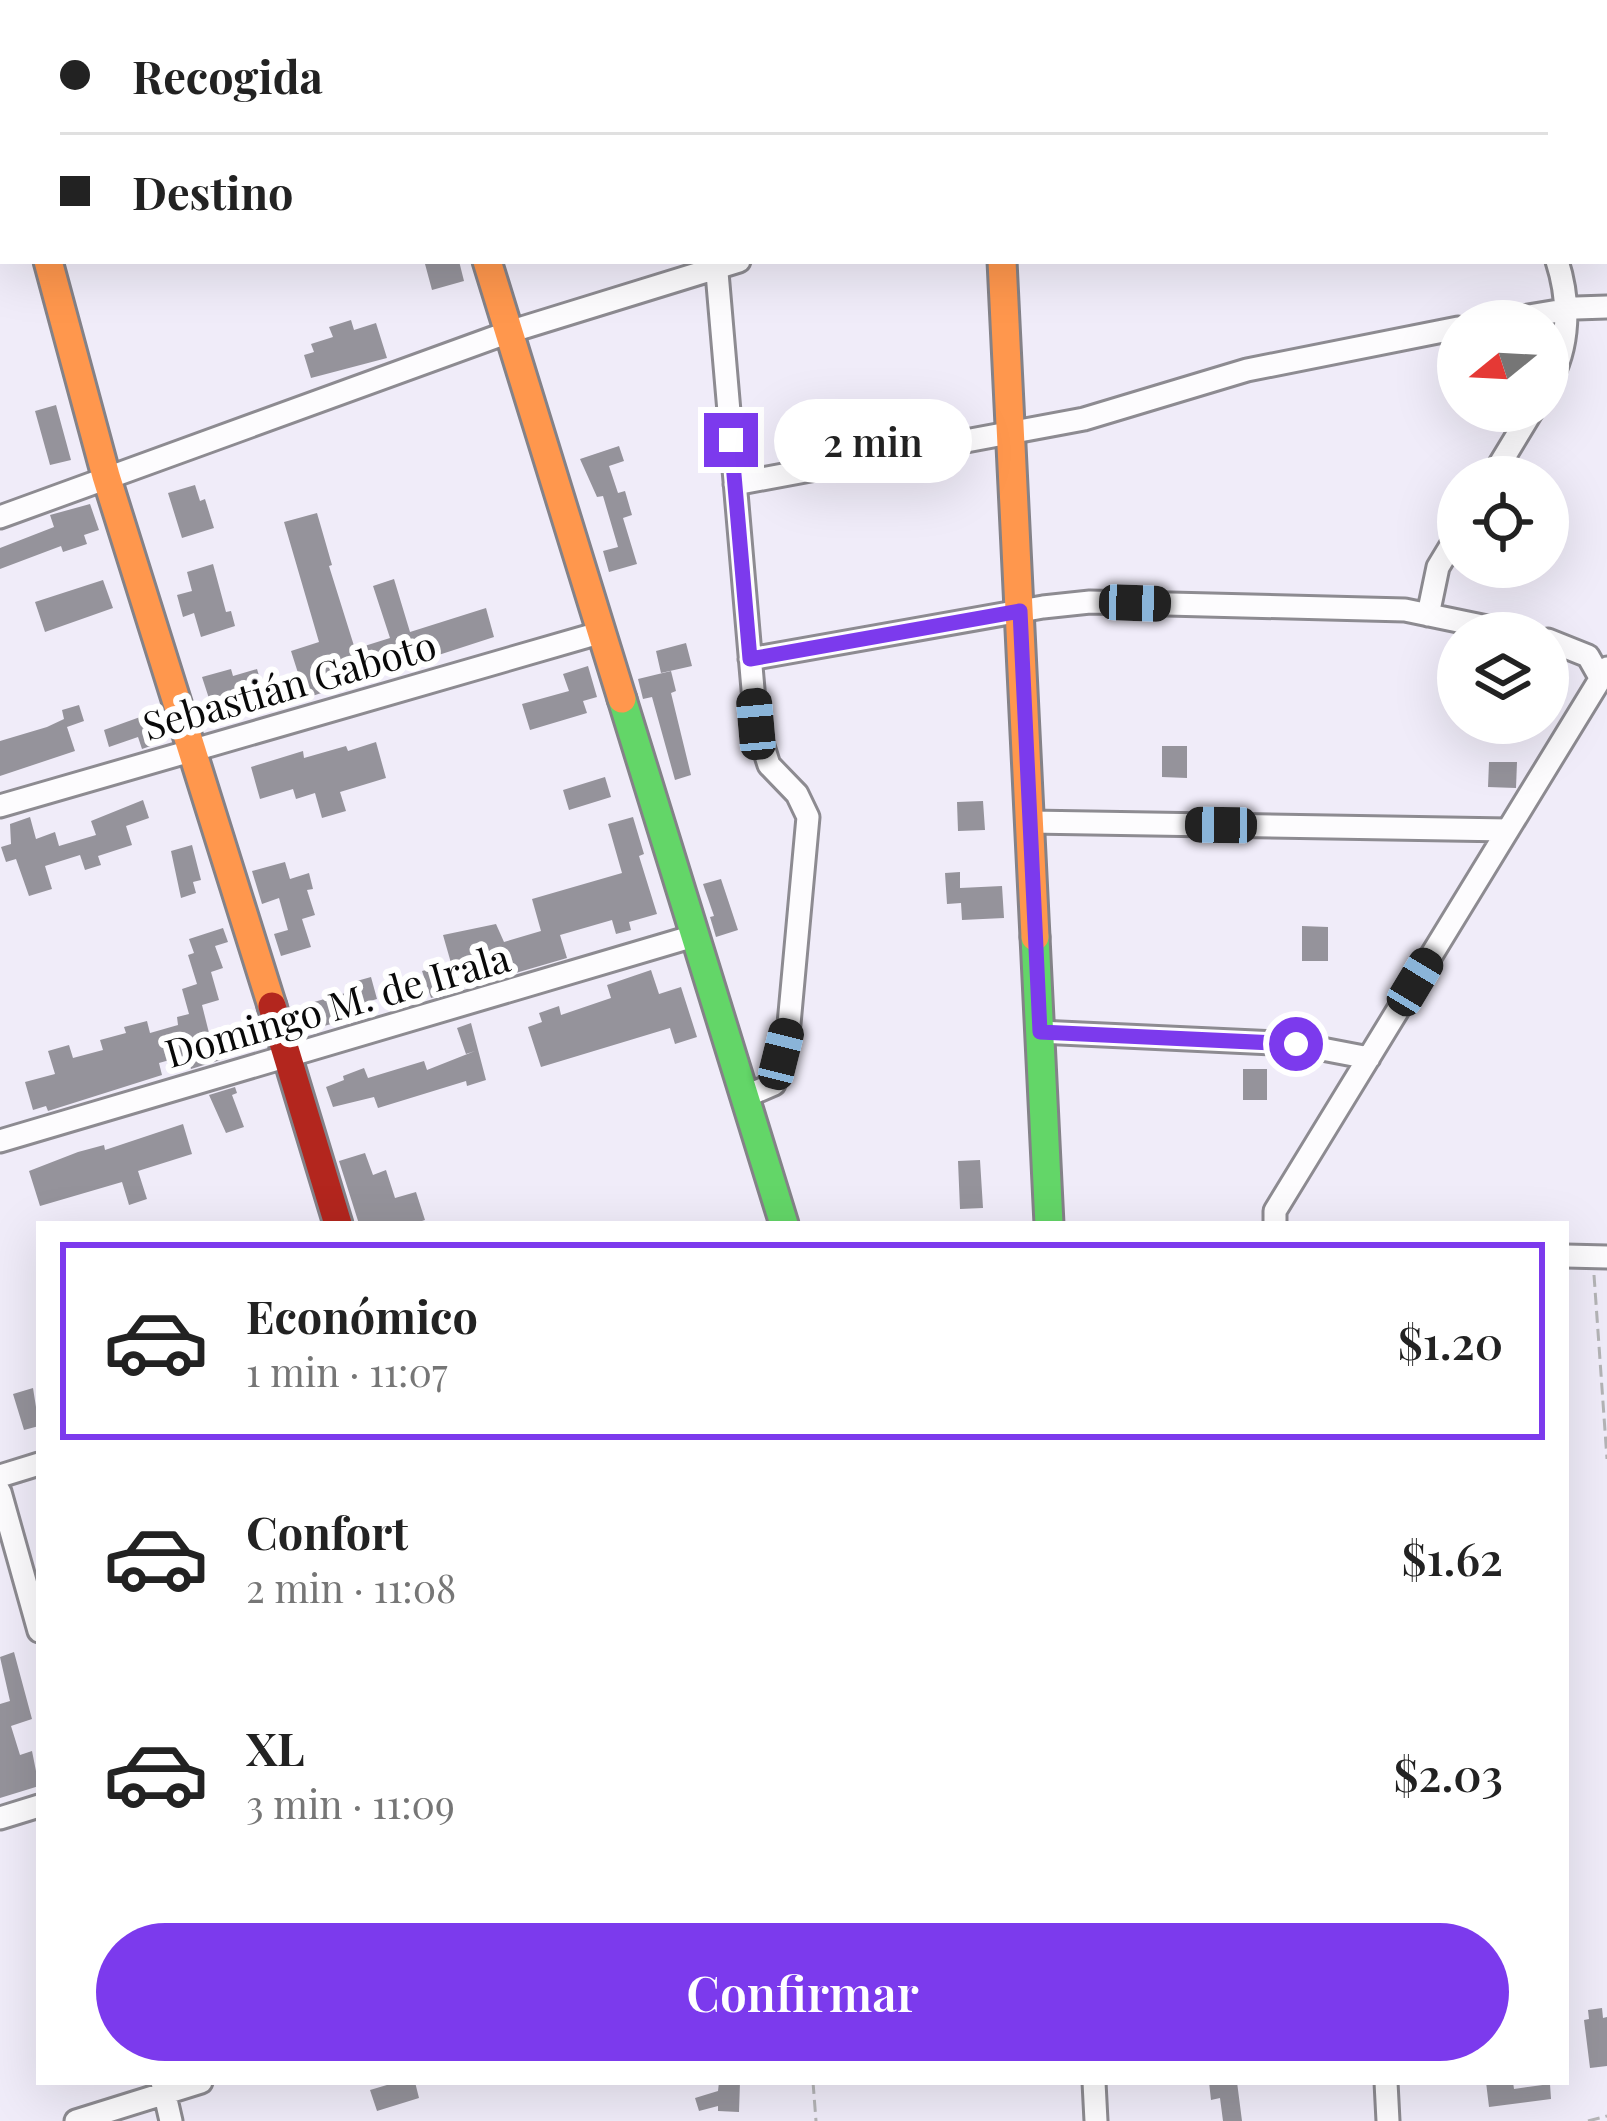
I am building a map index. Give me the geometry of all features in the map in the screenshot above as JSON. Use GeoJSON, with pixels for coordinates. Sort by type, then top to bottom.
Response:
{"type":"FeatureCollection","features":[{"type":"Feature","properties":{"kind":"street"},"geometry":{"type":"LineString","coordinates":[[49,264],[106,476],[194,747],[337,1221]]}},
{"type":"Feature","properties":{"kind":"street"},"geometry":{"type":"LineString","coordinates":[[488,264],[783,1221]]}},
{"type":"Feature","properties":{"kind":"street"},"geometry":{"type":"LineString","coordinates":[[0,518],[509,332],[718,264]]}},
{"type":"Feature","properties":{"kind":"street"},"geometry":{"type":"LineString","coordinates":[[724,264],[735,484],[756,724],[769,765],[796,794],[808,817],[789,1024],[774,1084],[744,1097]]}},
{"type":"Feature","properties":{"kind":"street"},"geometry":{"type":"LineString","coordinates":[[1002,264],[1048,1221]]}},
{"type":"Feature","properties":{"kind":"street"},"geometry":{"type":"LineString","coordinates":[[1558,264],[1565,300]]}},
{"type":"Feature","properties":{"kind":"street"},"geometry":{"type":"LineString","coordinates":[[1569,310],[1607,307]]}},
{"type":"Feature","properties":{"kind":"street"},"geometry":{"type":"LineString","coordinates":[[735,484],[1084,419],[1247,370],[1437,332]]}},
{"type":"Feature","properties":{"kind":"street"},"geometry":{"type":"LineString","coordinates":[[1427,615],[1437,570]]}},
{"type":"Feature","properties":{"kind":"street"},"geometry":{"type":"LineString","coordinates":[[750,659],[1090,602],[1405,610],[1437,617]]}},
{"type":"Feature","properties":{"kind":"street","name":"Sebastián Gaboto"},"geometry":{"type":"LineString","coordinates":[[0,806],[599,633]]}},
{"type":"Feature","properties":{"kind":"street"},"geometry":{"type":"LineString","coordinates":[[1276,1221],[1275,1211],[1604,674],[1588,656],[1569,648]]}},
{"type":"Feature","properties":{"kind":"street"},"geometry":{"type":"LineString","coordinates":[[1030,822],[1508,830]]}},
{"type":"Feature","properties":{"kind":"street","name":"Domingo M. de Irala"},"geometry":{"type":"LineString","coordinates":[[0,1141],[694,937]]}},
{"type":"Feature","properties":{"kind":"street"},"geometry":{"type":"LineString","coordinates":[[1040,1032],[1296,1044],[1369,1058]]}},
{"type":"Feature","properties":{"kind":"street"},"geometry":{"type":"LineString","coordinates":[[1569,1256],[1600,1257]]}},
{"type":"Feature","properties":{"kind":"street"},"geometry":{"type":"LineString","coordinates":[[0,1475],[36,1465]]}},
{"type":"Feature","properties":{"kind":"street"},"geometry":{"type":"LineString","coordinates":[[0,1492],[36,1619]]}},
{"type":"Feature","properties":{"kind":"street"},"geometry":{"type":"LineString","coordinates":[[0,1818],[36,1807]]}},
{"type":"Feature","properties":{"kind":"street"},"geometry":{"type":"LineString","coordinates":[[1094,2085],[1096,2121]]}},
{"type":"Feature","properties":{"kind":"street"},"geometry":{"type":"LineString","coordinates":[[1386,2085],[1388,2121]]}},
{"type":"Feature","properties":{"kind":"street"},"geometry":{"type":"LineString","coordinates":[[76,2121],[163,2087],[171,2121]]}},
{"type":"Feature","properties":{"kind":"path"},"geometry":{"type":"LineString","coordinates":[[1600,1257],[1607,1459]]}},
{"type":"Feature","properties":{"kind":"path"},"geometry":{"type":"LineString","coordinates":[[813,2085],[816,2121]]}},
{"type":"Feature","properties":{"kind":"path"},"geometry":{"type":"LineString","coordinates":[[1588,2121],[1607,2116]]}},
{"type":"Feature","properties":{"kind":"building"},"geometry":{"type":"Polygon","coordinates":[[[425,264],[460,264],[464,281],[432,290],[425,264]]]}},
{"type":"Feature","properties":{"kind":"building"},"geometry":{"type":"Polygon","coordinates":[[[351,320],[354,330],[376,323],[387,358],[311,378],[304,355],[314,352],[311,344],[333,337],[329,327],[351,320]]]}},
{"type":"Feature","properties":{"kind":"building"},"geometry":{"type":"Polygon","coordinates":[[[56,405],[71,460],[50,465],[35,411],[56,405]]]}},
{"type":"Feature","properties":{"kind":"building"},"geometry":{"type":"Polygon","coordinates":[[[619,446],[624,461],[609,466],[618,493],[625,491],[632,515],[623,518],[637,564],[609,572],[603,551],[618,547],[603,496],[597,497],[580,459],[619,446]]]}},
{"type":"Feature","properties":{"kind":"building"},"geometry":{"type":"Polygon","coordinates":[[[195,485],[214,528],[182,538],[168,493],[195,485]]]}},
{"type":"Feature","properties":{"kind":"building"},"geometry":{"type":"Polygon","coordinates":[[[90,504],[99,530],[84,535],[87,544],[63,552],[61,546],[0,569],[0,548],[54,527],[50,515],[90,504]]]}},
{"type":"Feature","properties":{"kind":"building"},"geometry":{"type":"Polygon","coordinates":[[[317,513],[355,649],[390,638],[373,586],[394,579],[410,632],[486,608],[494,637],[306,698],[291,651],[319,642],[284,522],[317,513]]]}},
{"type":"Feature","properties":{"kind":"building"},"geometry":{"type":"Polygon","coordinates":[[[213,564],[226,612],[231,611],[235,626],[201,637],[194,613],[183,617],[177,595],[192,591],[187,572],[213,564]]]}},
{"type":"Feature","properties":{"kind":"building"},"geometry":{"type":"Polygon","coordinates":[[[103,580],[113,608],[45,632],[35,602],[103,580]]]}},
{"type":"Feature","properties":{"kind":"building"},"geometry":{"type":"Polygon","coordinates":[[[686,643],[692,666],[661,673],[656,651],[686,643]]]}},
{"type":"Feature","properties":{"kind":"building"},"geometry":{"type":"Polygon","coordinates":[[[588,666],[597,697],[583,701],[587,713],[530,730],[522,704],[569,691],[563,674],[588,666]]]}},
{"type":"Feature","properties":{"kind":"building"},"geometry":{"type":"Polygon","coordinates":[[[231,669],[233,676],[257,669],[267,702],[217,723],[202,677],[231,669]]]}},
{"type":"Feature","properties":{"kind":"building"},"geometry":{"type":"Polygon","coordinates":[[[671,671],[676,691],[671,693],[691,775],[675,780],[652,697],[643,699],[638,679],[671,671]]]}},
{"type":"Feature","properties":{"kind":"building"},"geometry":{"type":"Polygon","coordinates":[[[79,705],[84,721],[67,727],[75,751],[0,776],[0,741],[47,727],[64,719],[62,710],[79,705]]]}},
{"type":"Feature","properties":{"kind":"building"},"geometry":{"type":"Polygon","coordinates":[[[154,712],[165,741],[142,749],[138,737],[109,747],[104,730],[154,712]]]}},
{"type":"Feature","properties":{"kind":"building"},"geometry":{"type":"Polygon","coordinates":[[[376,742],[386,778],[340,792],[346,811],[322,818],[315,793],[296,799],[293,789],[260,799],[251,767],[303,751],[304,758],[376,742]]]}},
{"type":"Feature","properties":{"kind":"building"},"geometry":{"type":"Polygon","coordinates":[[[1162,746],[1187,746],[1187,778],[1162,777],[1162,746]]]}},
{"type":"Feature","properties":{"kind":"building"},"geometry":{"type":"Polygon","coordinates":[[[1489,762],[1517,762],[1516,788],[1488,787],[1489,762]]]}},
{"type":"Feature","properties":{"kind":"building"},"geometry":{"type":"Polygon","coordinates":[[[605,777],[611,797],[569,810],[563,790],[605,777]]]}},
{"type":"Feature","properties":{"kind":"building"},"geometry":{"type":"Polygon","coordinates":[[[143,800],[149,818],[126,826],[132,845],[98,856],[101,865],[85,870],[80,855],[45,866],[52,889],[29,896],[16,859],[6,862],[1,847],[11,844],[10,824],[30,817],[36,839],[55,832],[59,846],[96,835],[91,821],[143,800]]]}},
{"type":"Feature","properties":{"kind":"building"},"geometry":{"type":"Polygon","coordinates":[[[983,801],[985,830],[958,831],[957,802],[983,801]]]}},
{"type":"Feature","properties":{"kind":"building"},"geometry":{"type":"Polygon","coordinates":[[[633,817],[657,914],[629,922],[631,930],[616,934],[612,920],[560,935],[567,958],[431,998],[422,971],[451,963],[443,935],[496,924],[504,942],[541,931],[532,899],[622,873],[608,824],[633,817]]]}},
{"type":"Feature","properties":{"kind":"building"},"geometry":{"type":"Polygon","coordinates":[[[192,845],[201,880],[193,882],[196,893],[181,898],[171,851],[192,845]]]}},
{"type":"Feature","properties":{"kind":"building"},"geometry":{"type":"Polygon","coordinates":[[[285,862],[290,879],[309,873],[313,889],[307,890],[315,915],[302,919],[311,947],[281,956],[274,934],[288,930],[279,898],[262,904],[252,871],[285,862]]]}},
{"type":"Feature","properties":{"kind":"building"},"geometry":{"type":"Polygon","coordinates":[[[960,872],[960,888],[1002,886],[1004,918],[962,920],[961,903],[947,904],[945,873],[960,872]]]}},
{"type":"Feature","properties":{"kind":"building"},"geometry":{"type":"Polygon","coordinates":[[[721,879],[738,930],[716,937],[703,884],[721,879]]]}},
{"type":"Feature","properties":{"kind":"building"},"geometry":{"type":"Polygon","coordinates":[[[1302,926],[1328,927],[1328,961],[1302,961],[1302,926]]]}},
{"type":"Feature","properties":{"kind":"building"},"geometry":{"type":"Polygon","coordinates":[[[223,928],[228,942],[215,946],[223,968],[211,972],[219,1000],[202,1005],[211,1041],[221,1038],[227,1058],[191,1069],[187,1055],[159,1063],[162,1075],[48,1111],[46,1106],[33,1110],[25,1082],[55,1074],[48,1051],[69,1045],[73,1058],[103,1050],[100,1040],[126,1033],[124,1027],[147,1021],[150,1033],[178,1025],[177,1017],[189,1014],[182,989],[197,984],[188,955],[194,953],[189,939],[223,928]]]}},
{"type":"Feature","properties":{"kind":"building"},"geometry":{"type":"Polygon","coordinates":[[[651,970],[659,994],[681,987],[697,1037],[675,1044],[670,1028],[541,1067],[528,1027],[542,1022],[539,1013],[559,1006],[561,1015],[611,998],[607,985],[651,970]]]}},
{"type":"Feature","properties":{"kind":"building"},"geometry":{"type":"Polygon","coordinates":[[[371,977],[377,999],[350,1007],[353,1018],[313,1029],[307,1004],[349,992],[346,984],[371,977]]]}},
{"type":"Feature","properties":{"kind":"building"},"geometry":{"type":"Polygon","coordinates":[[[471,1023],[486,1080],[467,1086],[466,1081],[378,1108],[374,1097],[333,1107],[326,1087],[344,1080],[343,1076],[364,1068],[368,1078],[424,1061],[427,1070],[475,1051],[466,1054],[457,1028],[471,1023]]]}},
{"type":"Feature","properties":{"kind":"building"},"geometry":{"type":"Polygon","coordinates":[[[1243,1069],[1267,1069],[1267,1100],[1243,1100],[1243,1069]]]}},
{"type":"Feature","properties":{"kind":"building"},"geometry":{"type":"Polygon","coordinates":[[[235,1087],[237,1093],[232,1095],[244,1127],[226,1133],[209,1095],[235,1087]]]}},
{"type":"Feature","properties":{"kind":"building"},"geometry":{"type":"Polygon","coordinates":[[[183,1124],[192,1154],[138,1171],[147,1199],[129,1205],[122,1182],[40,1206],[29,1171],[78,1152],[104,1145],[105,1150],[183,1124]]]}},
{"type":"Feature","properties":{"kind":"building"},"geometry":{"type":"Polygon","coordinates":[[[365,1153],[373,1175],[386,1170],[395,1198],[416,1192],[425,1220],[358,1221],[339,1161],[365,1153]]]}},
{"type":"Feature","properties":{"kind":"building"},"geometry":{"type":"Polygon","coordinates":[[[980,1160],[983,1208],[960,1209],[958,1161],[980,1160]]]}},
{"type":"Feature","properties":{"kind":"building"},"geometry":{"type":"Polygon","coordinates":[[[33,1388],[36,1427],[24,1430],[13,1394],[33,1388]]]}},
{"type":"Feature","properties":{"kind":"building"},"geometry":{"type":"Polygon","coordinates":[[[14,1652],[32,1719],[11,1726],[20,1755],[32,1751],[36,1787],[0,1798],[0,1704],[10,1701],[0,1657],[14,1652]]]}},
{"type":"Feature","properties":{"kind":"building"},"geometry":{"type":"Polygon","coordinates":[[[1602,2008],[1603,2018],[1607,2017],[1607,2066],[1590,2068],[1584,2020],[1589,2019],[1588,2010],[1602,2008]]]}},
{"type":"Feature","properties":{"kind":"building"},"geometry":{"type":"Polygon","coordinates":[[[416,2085],[419,2098],[377,2111],[370,2090],[416,2085]]]}},
{"type":"Feature","properties":{"kind":"building"},"geometry":{"type":"Polygon","coordinates":[[[719,2085],[740,2085],[739,2112],[718,2111],[718,2106],[699,2111],[695,2098],[718,2091],[719,2085]]]}},
{"type":"Feature","properties":{"kind":"building"},"geometry":{"type":"Polygon","coordinates":[[[1209,2085],[1237,2085],[1242,2121],[1223,2121],[1220,2098],[1211,2100],[1209,2085]]]}},
{"type":"Feature","properties":{"kind":"building"},"geometry":{"type":"Polygon","coordinates":[[[1486,2085],[1513,2085],[1514,2089],[1550,2085],[1551,2099],[1489,2107],[1486,2085]]]}},
{"type":"Feature","properties":{"kind":"traffic: fast"},"geometry":{"type":"LineString","coordinates":[[622,699],[783,1221]]}},
{"type":"Feature","properties":{"kind":"traffic: fast"},"geometry":{"type":"LineString","coordinates":[[1035,937],[1049,1221]]}},
{"type":"Feature","properties":{"kind":"traffic: slow"},"geometry":{"type":"LineString","coordinates":[[49,264],[106,476],[272,1006]]}},
{"type":"Feature","properties":{"kind":"traffic: slow"},"geometry":{"type":"LineString","coordinates":[[488,264],[622,699]]}},
{"type":"Feature","properties":{"kind":"traffic: slow"},"geometry":{"type":"LineString","coordinates":[[1002,264],[1035,937]]}},
{"type":"Feature","properties":{"kind":"traffic: jam"},"geometry":{"type":"LineString","coordinates":[[272,1006],[337,1221]]}},
{"type":"Feature","properties":{"kind":"route"},"geometry":{"type":"LineString","coordinates":[[731,440],[750,659],[1020,611],[1040,1032],[1296,1044]]}}]}
